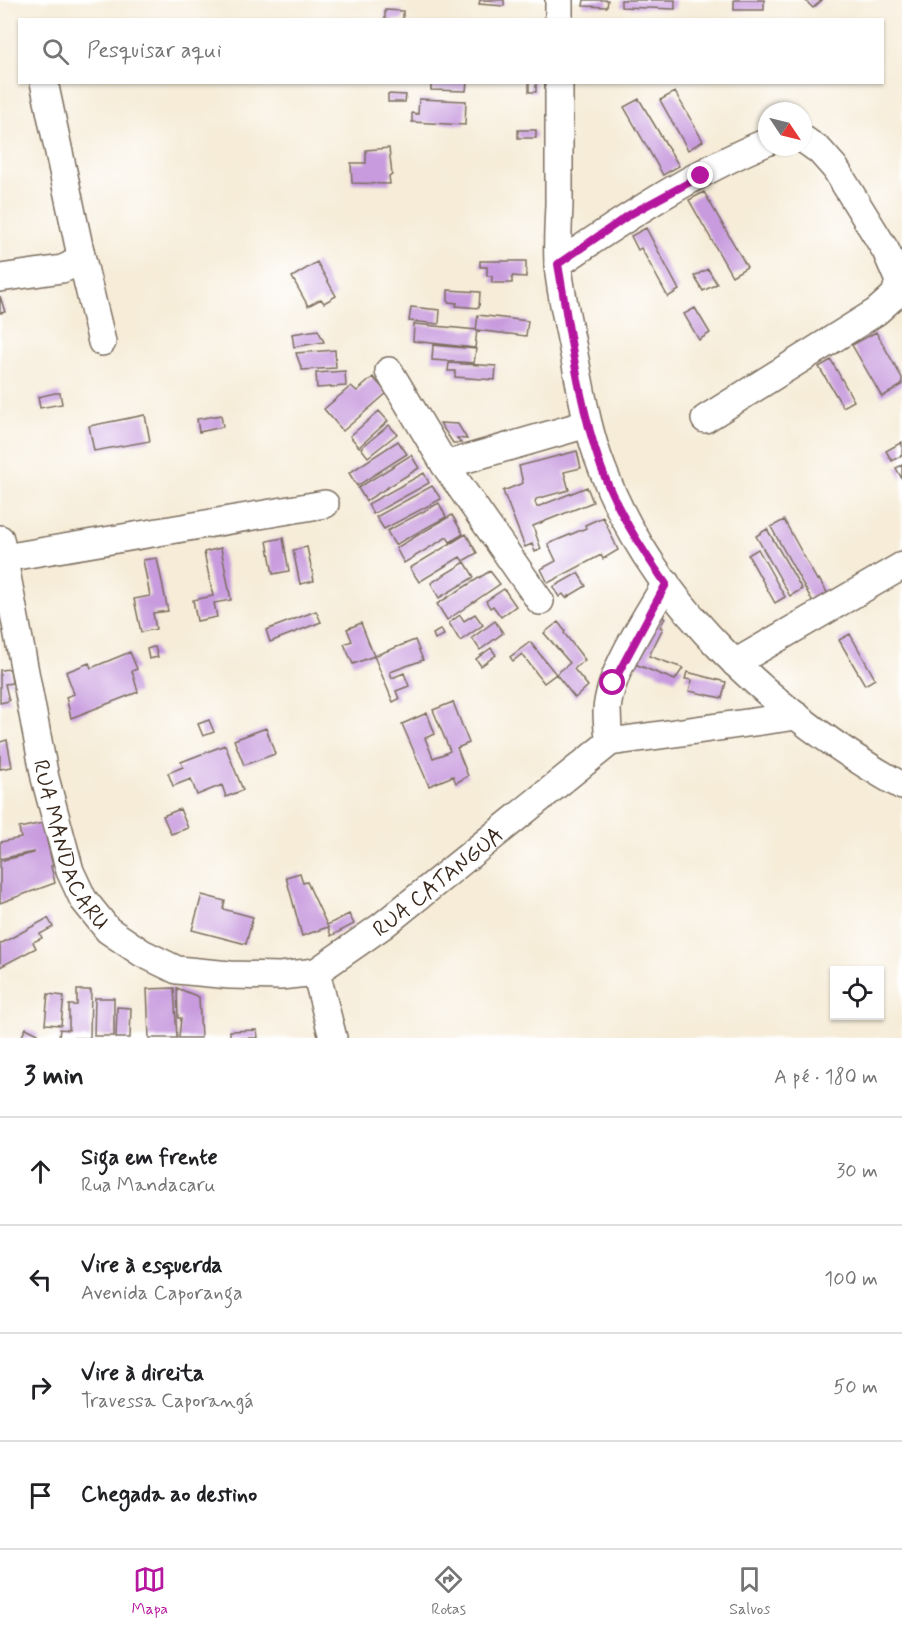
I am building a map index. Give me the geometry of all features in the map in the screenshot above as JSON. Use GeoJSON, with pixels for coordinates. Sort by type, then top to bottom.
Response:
{"type":"FeatureCollection","features":[{"type":"Feature","properties":{"kind":"street"},"geometry":{"type":"LineString","coordinates":[[559,0],[559,18]]}},
{"type":"Feature","properties":{"kind":"street"},"geometry":{"type":"LineString","coordinates":[[44,84],[102,342]]}},
{"type":"Feature","properties":{"kind":"street"},"geometry":{"type":"LineString","coordinates":[[559,84],[558,264],[587,424],[617,504],[640,546],[666,584],[694,619],[735,663],[797,716],[879,773],[902,786]]}},
{"type":"Feature","properties":{"kind":"street"},"geometry":{"type":"LineString","coordinates":[[705,419],[876,312],[895,295],[899,281],[886,251],[835,168],[812,145]]}},
{"type":"Feature","properties":{"kind":"street"},"geometry":{"type":"LineString","coordinates":[[558,264],[629,215],[740,153],[758,146]]}},
{"type":"Feature","properties":{"kind":"street"},"geometry":{"type":"LineString","coordinates":[[0,278],[62,269],[72,265],[80,251]]}},
{"type":"Feature","properties":{"kind":"street"},"geometry":{"type":"LineString","coordinates":[[389,371],[446,465],[540,601]]}},
{"type":"Feature","properties":{"kind":"street"},"geometry":{"type":"LineString","coordinates":[[446,465],[587,424]]}},
{"type":"Feature","properties":{"kind":"street"},"geometry":{"type":"LineString","coordinates":[[2,549],[325,504]]}},
{"type":"Feature","properties":{"kind":"street","name":"RUA MANDACARU"},"geometry":{"type":"LineString","coordinates":[[2,549],[45,778],[70,871],[83,899],[108,930],[142,953],[177,970],[270,976],[316,972]]}},
{"type":"Feature","properties":{"kind":"street"},"geometry":{"type":"LineString","coordinates":[[735,663],[902,566]]}},
{"type":"Feature","properties":{"kind":"street"},"geometry":{"type":"LineString","coordinates":[[666,584],[613,683],[607,726],[610,742],[797,716]]}},
{"type":"Feature","properties":{"kind":"street","name":"RUA CATANGUA"},"geometry":{"type":"LineString","coordinates":[[316,972],[382,926],[610,742]]}},
{"type":"Feature","properties":{"kind":"street"},"geometry":{"type":"LineString","coordinates":[[316,972],[333,1038]]}},
{"type":"Feature","properties":{"kind":"building"},"geometry":{"type":"Polygon","coordinates":[[[480,0],[504,0],[504,6],[479,4],[480,0]]]}},
{"type":"Feature","properties":{"kind":"building"},"geometry":{"type":"Polygon","coordinates":[[[584,0],[608,0],[607,7],[583,6],[584,0]]]}},
{"type":"Feature","properties":{"kind":"building"},"geometry":{"type":"Polygon","coordinates":[[[621,0],[675,0],[675,9],[621,7],[621,0]]]}},
{"type":"Feature","properties":{"kind":"building"},"geometry":{"type":"Polygon","coordinates":[[[734,0],[764,0],[764,10],[734,10],[734,0]]]}},
{"type":"Feature","properties":{"kind":"building"},"geometry":{"type":"Polygon","coordinates":[[[805,0],[822,0],[813,8],[805,0]]]}},
{"type":"Feature","properties":{"kind":"building"},"geometry":{"type":"Polygon","coordinates":[[[385,10],[403,11],[403,18],[385,18],[385,10]]]}},
{"type":"Feature","properties":{"kind":"building"},"geometry":{"type":"Polygon","coordinates":[[[431,84],[467,84],[466,91],[431,90],[431,84]]]}},
{"type":"Feature","properties":{"kind":"building"},"geometry":{"type":"Polygon","coordinates":[[[529,84],[536,84],[536,92],[529,92],[529,84]]]}},
{"type":"Feature","properties":{"kind":"building"},"geometry":{"type":"Polygon","coordinates":[[[675,92],[703,141],[688,150],[660,100],[675,92]]]}},
{"type":"Feature","properties":{"kind":"building"},"geometry":{"type":"Polygon","coordinates":[[[388,94],[406,95],[405,102],[388,102],[388,94]]]}},
{"type":"Feature","properties":{"kind":"building"},"geometry":{"type":"Polygon","coordinates":[[[419,99],[466,101],[465,125],[412,122],[412,113],[418,114],[419,99]]]}},
{"type":"Feature","properties":{"kind":"building"},"geometry":{"type":"Polygon","coordinates":[[[639,99],[679,166],[663,175],[624,107],[639,99]]]}},
{"type":"Feature","properties":{"kind":"building"},"geometry":{"type":"Polygon","coordinates":[[[518,130],[536,130],[536,138],[518,138],[518,130]]]}},
{"type":"Feature","properties":{"kind":"building"},"geometry":{"type":"Polygon","coordinates":[[[389,148],[392,175],[389,176],[390,184],[352,183],[351,163],[366,163],[366,150],[389,148]]]}},
{"type":"Feature","properties":{"kind":"building"},"geometry":{"type":"Polygon","coordinates":[[[704,192],[747,267],[732,276],[689,200],[704,192]]]}},
{"type":"Feature","properties":{"kind":"building"},"geometry":{"type":"Polygon","coordinates":[[[646,228],[679,290],[668,297],[641,248],[638,250],[631,236],[646,228]]]}},
{"type":"Feature","properties":{"kind":"building"},"geometry":{"type":"Polygon","coordinates":[[[480,261],[526,261],[526,277],[512,276],[512,283],[492,283],[492,276],[487,276],[487,267],[480,267],[480,261]]]}},
{"type":"Feature","properties":{"kind":"building"},"geometry":{"type":"Polygon","coordinates":[[[317,262],[336,296],[324,303],[321,299],[308,306],[292,277],[317,262]]]}},
{"type":"Feature","properties":{"kind":"building"},"geometry":{"type":"Polygon","coordinates":[[[708,269],[717,284],[703,291],[694,276],[708,269]]]}},
{"type":"Feature","properties":{"kind":"building"},"geometry":{"type":"Polygon","coordinates":[[[448,290],[480,292],[479,308],[456,306],[457,303],[448,302],[448,290]]]}},
{"type":"Feature","properties":{"kind":"building"},"geometry":{"type":"Polygon","coordinates":[[[0,296],[5,312],[0,313],[0,296]]]}},
{"type":"Feature","properties":{"kind":"building"},"geometry":{"type":"Polygon","coordinates":[[[411,307],[440,310],[439,324],[409,321],[411,307]]]}},
{"type":"Feature","properties":{"kind":"building"},"geometry":{"type":"Polygon","coordinates":[[[695,308],[710,333],[699,340],[684,314],[695,308]]]}},
{"type":"Feature","properties":{"kind":"building"},"geometry":{"type":"Polygon","coordinates":[[[478,315],[528,321],[526,336],[476,330],[478,315]]]}},
{"type":"Feature","properties":{"kind":"building"},"geometry":{"type":"Polygon","coordinates":[[[414,324],[477,330],[475,348],[413,341],[414,324]]]}},
{"type":"Feature","properties":{"kind":"building"},"geometry":{"type":"Polygon","coordinates":[[[318,330],[324,342],[294,347],[292,334],[318,330]]]}},
{"type":"Feature","properties":{"kind":"building"},"geometry":{"type":"Polygon","coordinates":[[[876,332],[902,378],[902,385],[882,397],[852,345],[876,332]]]}},
{"type":"Feature","properties":{"kind":"building"},"geometry":{"type":"Polygon","coordinates":[[[433,345],[476,349],[474,363],[432,360],[433,345]]]}},
{"type":"Feature","properties":{"kind":"building"},"geometry":{"type":"Polygon","coordinates":[[[335,350],[336,368],[302,370],[296,353],[335,350]]]}},
{"type":"Feature","properties":{"kind":"building"},"geometry":{"type":"Polygon","coordinates":[[[831,360],[854,401],[843,407],[819,367],[831,360]]]}},
{"type":"Feature","properties":{"kind":"building"},"geometry":{"type":"Polygon","coordinates":[[[449,363],[496,366],[495,380],[455,377],[455,371],[448,371],[449,363]]]}},
{"type":"Feature","properties":{"kind":"building"},"geometry":{"type":"Polygon","coordinates":[[[345,371],[346,386],[317,388],[316,373],[345,371]]]}},
{"type":"Feature","properties":{"kind":"building"},"geometry":{"type":"Polygon","coordinates":[[[373,377],[387,393],[343,431],[324,409],[351,386],[357,391],[373,377]]]}},
{"type":"Feature","properties":{"kind":"building"},"geometry":{"type":"Polygon","coordinates":[[[60,393],[62,404],[40,408],[38,397],[60,393]]]}},
{"type":"Feature","properties":{"kind":"building"},"geometry":{"type":"Polygon","coordinates":[[[379,411],[388,421],[359,447],[350,436],[379,411]]]}},
{"type":"Feature","properties":{"kind":"building"},"geometry":{"type":"Polygon","coordinates":[[[145,415],[150,441],[94,451],[89,426],[145,415]]]}},
{"type":"Feature","properties":{"kind":"building"},"geometry":{"type":"Polygon","coordinates":[[[221,415],[223,427],[199,432],[197,419],[221,415]]]}},
{"type":"Feature","properties":{"kind":"building"},"geometry":{"type":"Polygon","coordinates":[[[440,423],[458,424],[467,439],[457,438],[461,443],[453,443],[440,423]]]}},
{"type":"Feature","properties":{"kind":"building"},"geometry":{"type":"Polygon","coordinates":[[[389,425],[397,434],[368,457],[361,448],[389,425]]]}},
{"type":"Feature","properties":{"kind":"building"},"geometry":{"type":"Polygon","coordinates":[[[398,441],[407,454],[357,486],[349,473],[398,441]]]}},
{"type":"Feature","properties":{"kind":"building"},"geometry":{"type":"Polygon","coordinates":[[[902,442],[902,455],[892,461],[886,451],[902,442]]]}},
{"type":"Feature","properties":{"kind":"building"},"geometry":{"type":"Polygon","coordinates":[[[577,451],[581,468],[564,472],[569,490],[536,499],[535,502],[537,507],[587,487],[593,502],[533,526],[541,549],[535,552],[532,544],[525,547],[503,491],[523,483],[519,466],[577,451]]]}},
{"type":"Feature","properties":{"kind":"building"},"geometry":{"type":"Polygon","coordinates":[[[411,455],[419,468],[366,501],[358,488],[411,455]]]}},
{"type":"Feature","properties":{"kind":"building"},"geometry":{"type":"Polygon","coordinates":[[[902,465],[902,479],[896,468],[902,465]]]}},
{"type":"Feature","properties":{"kind":"building"},"geometry":{"type":"Polygon","coordinates":[[[424,473],[429,483],[373,514],[368,504],[424,473]]]}},
{"type":"Feature","properties":{"kind":"building"},"geometry":{"type":"Polygon","coordinates":[[[432,486],[441,499],[384,529],[376,517],[432,486]]]}},
{"type":"Feature","properties":{"kind":"building"},"geometry":{"type":"Polygon","coordinates":[[[439,503],[446,517],[395,545],[387,531],[439,503]]]}},
{"type":"Feature","properties":{"kind":"building"},"geometry":{"type":"Polygon","coordinates":[[[452,515],[463,534],[450,542],[447,537],[404,563],[396,548],[452,515]]]}},
{"type":"Feature","properties":{"kind":"building"},"geometry":{"type":"Polygon","coordinates":[[[603,517],[618,550],[603,559],[601,555],[548,583],[541,569],[556,561],[548,544],[586,528],[585,525],[603,517]]]}},
{"type":"Feature","properties":{"kind":"building"},"geometry":{"type":"Polygon","coordinates":[[[784,520],[817,580],[819,579],[829,596],[814,604],[771,527],[784,520]]]}},
{"type":"Feature","properties":{"kind":"building"},"geometry":{"type":"Polygon","coordinates":[[[767,529],[802,589],[790,596],[756,536],[767,529]]]}},
{"type":"Feature","properties":{"kind":"building"},"geometry":{"type":"Polygon","coordinates":[[[466,534],[477,553],[463,561],[460,557],[419,582],[410,568],[466,534]]]}},
{"type":"Feature","properties":{"kind":"building"},"geometry":{"type":"Polygon","coordinates":[[[283,538],[289,571],[273,574],[267,541],[283,538]]]}},
{"type":"Feature","properties":{"kind":"building"},"geometry":{"type":"Polygon","coordinates":[[[307,547],[314,581],[300,584],[293,550],[307,547]]]}},
{"type":"Feature","properties":{"kind":"building"},"geometry":{"type":"Polygon","coordinates":[[[221,548],[231,600],[214,603],[217,617],[197,621],[193,600],[213,596],[204,552],[221,548]]]}},
{"type":"Feature","properties":{"kind":"building"},"geometry":{"type":"Polygon","coordinates":[[[758,549],[785,597],[775,603],[748,555],[758,549]]]}},
{"type":"Feature","properties":{"kind":"building"},"geometry":{"type":"Polygon","coordinates":[[[157,558],[168,611],[153,613],[156,629],[141,632],[134,599],[150,596],[143,560],[157,558]]]}},
{"type":"Feature","properties":{"kind":"building"},"geometry":{"type":"Polygon","coordinates":[[[465,562],[474,577],[439,598],[431,583],[465,562]]]}},
{"type":"Feature","properties":{"kind":"building"},"geometry":{"type":"Polygon","coordinates":[[[490,571],[500,584],[447,620],[437,604],[490,571]]]}},
{"type":"Feature","properties":{"kind":"building"},"geometry":{"type":"Polygon","coordinates":[[[578,573],[586,586],[566,598],[563,594],[559,597],[553,587],[578,573]]]}},
{"type":"Feature","properties":{"kind":"building"},"geometry":{"type":"Polygon","coordinates":[[[504,589],[516,606],[501,617],[493,606],[490,608],[486,601],[504,589]]]}},
{"type":"Feature","properties":{"kind":"building"},"geometry":{"type":"Polygon","coordinates":[[[316,611],[321,622],[270,642],[266,630],[316,611]]]}},
{"type":"Feature","properties":{"kind":"building"},"geometry":{"type":"Polygon","coordinates":[[[654,613],[665,618],[660,627],[663,628],[649,656],[683,668],[675,680],[630,662],[654,613]]]}},
{"type":"Feature","properties":{"kind":"building"},"geometry":{"type":"Polygon","coordinates":[[[475,614],[483,625],[460,641],[449,623],[460,615],[464,621],[475,614]]]}},
{"type":"Feature","properties":{"kind":"building"},"geometry":{"type":"Polygon","coordinates":[[[495,621],[503,633],[480,650],[472,638],[495,621]]]}},
{"type":"Feature","properties":{"kind":"building"},"geometry":{"type":"Polygon","coordinates":[[[558,622],[585,660],[574,669],[588,686],[575,698],[556,674],[570,663],[544,633],[558,622]]]}},
{"type":"Feature","properties":{"kind":"building"},"geometry":{"type":"Polygon","coordinates":[[[361,623],[374,656],[353,664],[344,644],[352,641],[347,629],[361,623]]]}},
{"type":"Feature","properties":{"kind":"building"},"geometry":{"type":"Polygon","coordinates":[[[441,629],[444,635],[435,639],[433,634],[441,629]]]}},
{"type":"Feature","properties":{"kind":"building"},"geometry":{"type":"Polygon","coordinates":[[[850,634],[875,679],[865,685],[839,640],[850,634]]]}},
{"type":"Feature","properties":{"kind":"building"},"geometry":{"type":"Polygon","coordinates":[[[415,640],[423,660],[390,672],[392,678],[404,673],[409,686],[396,691],[399,699],[393,702],[374,656],[415,640]]]}},
{"type":"Feature","properties":{"kind":"building"},"geometry":{"type":"Polygon","coordinates":[[[530,642],[556,674],[544,683],[522,654],[513,661],[510,657],[530,642]]]}},
{"type":"Feature","properties":{"kind":"building"},"geometry":{"type":"Polygon","coordinates":[[[153,647],[158,657],[149,659],[147,649],[153,647]]]}},
{"type":"Feature","properties":{"kind":"building"},"geometry":{"type":"Polygon","coordinates":[[[491,648],[496,655],[481,666],[476,659],[491,648]]]}},
{"type":"Feature","properties":{"kind":"building"},"geometry":{"type":"Polygon","coordinates":[[[130,652],[137,669],[132,671],[138,692],[71,718],[66,697],[74,694],[66,672],[89,663],[91,668],[130,652]]]}},
{"type":"Feature","properties":{"kind":"building"},"geometry":{"type":"Polygon","coordinates":[[[10,669],[12,683],[5,684],[9,701],[0,703],[0,670],[10,669]]]}},
{"type":"Feature","properties":{"kind":"building"},"geometry":{"type":"Polygon","coordinates":[[[687,672],[726,682],[722,698],[689,691],[692,680],[685,679],[687,672]]]}},
{"type":"Feature","properties":{"kind":"building"},"geometry":{"type":"Polygon","coordinates":[[[453,702],[469,743],[457,748],[468,776],[456,783],[453,776],[429,786],[402,724],[427,713],[435,734],[425,738],[433,758],[444,754],[450,751],[433,710],[453,702]]]}},
{"type":"Feature","properties":{"kind":"building"},"geometry":{"type":"Polygon","coordinates":[[[209,720],[214,732],[203,736],[198,724],[209,720]]]}},
{"type":"Feature","properties":{"kind":"building"},"geometry":{"type":"Polygon","coordinates":[[[266,728],[275,754],[244,765],[234,740],[266,728]]]}},
{"type":"Feature","properties":{"kind":"building"},"geometry":{"type":"Polygon","coordinates":[[[7,740],[12,767],[0,769],[0,742],[7,740]]]}},
{"type":"Feature","properties":{"kind":"building"},"geometry":{"type":"Polygon","coordinates":[[[225,745],[243,790],[226,797],[222,785],[197,795],[191,779],[173,786],[168,773],[183,767],[181,762],[225,745]]]}},
{"type":"Feature","properties":{"kind":"building"},"geometry":{"type":"Polygon","coordinates":[[[180,809],[188,828],[171,834],[163,816],[180,809]]]}},
{"type":"Feature","properties":{"kind":"building"},"geometry":{"type":"Polygon","coordinates":[[[43,823],[55,883],[0,903],[0,861],[34,852],[0,859],[0,842],[21,838],[19,828],[43,823]]]}},
{"type":"Feature","properties":{"kind":"building"},"geometry":{"type":"Polygon","coordinates":[[[300,873],[303,883],[307,882],[327,925],[349,914],[354,924],[331,936],[328,927],[302,936],[286,877],[300,873]]]}},
{"type":"Feature","properties":{"kind":"building"},"geometry":{"type":"Polygon","coordinates":[[[202,895],[225,901],[223,909],[253,917],[246,944],[192,930],[202,895]]]}},
{"type":"Feature","properties":{"kind":"building"},"geometry":{"type":"Polygon","coordinates":[[[48,918],[53,927],[40,934],[42,938],[33,942],[36,948],[0,967],[0,944],[48,918]]]}},
{"type":"Feature","properties":{"kind":"building"},"geometry":{"type":"Polygon","coordinates":[[[174,988],[177,1038],[149,1038],[147,989],[174,988]]]}},
{"type":"Feature","properties":{"kind":"building"},"geometry":{"type":"Polygon","coordinates":[[[177,988],[199,997],[201,1038],[179,1038],[181,1018],[178,1018],[177,988]]]}},
{"type":"Feature","properties":{"kind":"building"},"geometry":{"type":"Polygon","coordinates":[[[77,990],[91,990],[90,1038],[59,1038],[60,1029],[69,1030],[69,1005],[77,1005],[77,990]]]}},
{"type":"Feature","properties":{"kind":"building"},"geometry":{"type":"Polygon","coordinates":[[[48,994],[64,996],[61,1025],[45,1024],[48,994]]]}},
{"type":"Feature","properties":{"kind":"building"},"geometry":{"type":"Polygon","coordinates":[[[95,998],[114,998],[114,1036],[94,1036],[95,998]]]}},
{"type":"Feature","properties":{"kind":"building"},"geometry":{"type":"Polygon","coordinates":[[[117,1007],[131,1008],[130,1038],[116,1038],[117,1007]]]}},
{"type":"Feature","properties":{"kind":"building"},"geometry":{"type":"Polygon","coordinates":[[[26,1028],[38,1034],[37,1038],[21,1038],[26,1028]]]}},
{"type":"Feature","properties":{"kind":"building"},"geometry":{"type":"Polygon","coordinates":[[[257,1030],[258,1038],[230,1038],[230,1031],[257,1030]]]}},
{"type":"Feature","properties":{"kind":"route"},"geometry":{"type":"LineString","coordinates":[[613,683],[666,584],[640,546],[617,504],[587,424],[558,264],[629,215],[701,176]]}}]}
